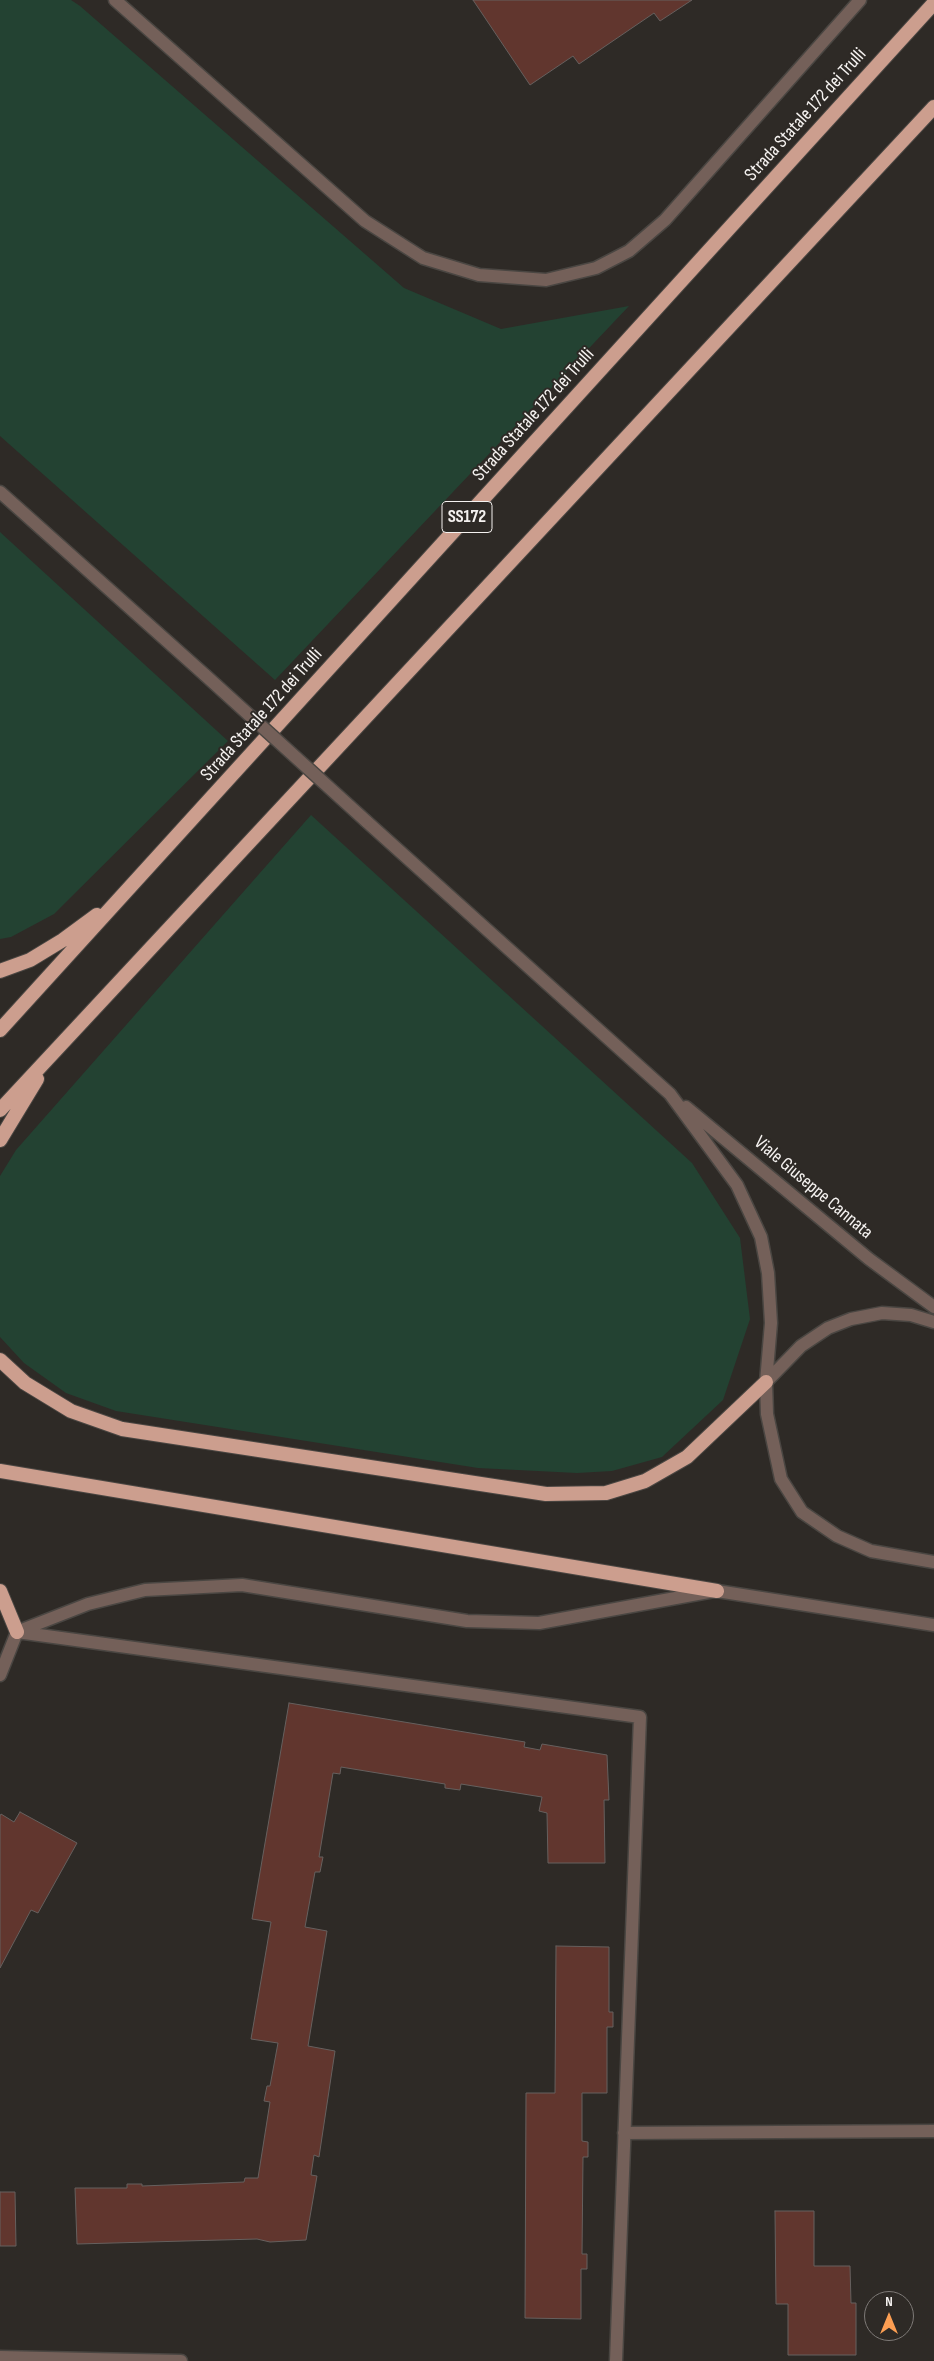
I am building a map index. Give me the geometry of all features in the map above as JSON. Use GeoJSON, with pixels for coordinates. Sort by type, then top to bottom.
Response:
{"type":"FeatureCollection","features":[{"type":"Feature","properties":{"kind":"highway","name":"Strada Statale 172 dei Trulli"},"geometry":{"type":"LineString","coordinates":[[0,1030],[934,3]]}},
{"type":"Feature","properties":{"kind":"highway"},"geometry":{"type":"LineString","coordinates":[[0,1110],[934,107]]}},
{"type":"Feature","properties":{"kind":"highway"},"geometry":{"type":"LineString","coordinates":[[0,971],[30,960],[64,940],[124,895]]}},
{"type":"Feature","properties":{"kind":"highway"},"geometry":{"type":"LineString","coordinates":[[0,1140],[53,1051]]}},
{"type":"Feature","properties":{"kind":"highway"},"geometry":{"type":"LineString","coordinates":[[0,1360],[25,1383],[71,1411],[122,1429],[546,1494],[606,1493],[645,1481],[687,1458],[766,1382]]}},
{"type":"Feature","properties":{"kind":"highway"},"geometry":{"type":"LineString","coordinates":[[0,1471],[717,1591]]}},
{"type":"Feature","properties":{"kind":"highway"},"geometry":{"type":"LineString","coordinates":[[0,1591],[17,1632]]}},
{"type":"Feature","properties":{"kind":"street"},"geometry":{"type":"LineString","coordinates":[[115,0],[365,221],[423,258],[479,275],[546,280],[596,268],[630,251],[665,220],[860,0]]}},
{"type":"Feature","properties":{"kind":"street"},"geometry":{"type":"LineString","coordinates":[[0,492],[670,1094],[737,1185],[761,1236],[768,1273],[771,1323],[766,1382],[767,1414],[781,1479],[802,1512],[837,1536],[870,1551],[934,1562]]}},
{"type":"Feature","properties":{"kind":"street","name":"Viale Giuseppe Cannata"},"geometry":{"type":"LineString","coordinates":[[670,1094],[869,1259],[934,1307]]}},
{"type":"Feature","properties":{"kind":"street"},"geometry":{"type":"LineString","coordinates":[[766,1382],[801,1346],[828,1328],[851,1319],[882,1313],[911,1315],[934,1322]]}},
{"type":"Feature","properties":{"kind":"street"},"geometry":{"type":"LineString","coordinates":[[0,1675],[17,1632],[88,1604],[145,1590],[242,1585],[467,1622],[540,1623],[717,1591],[934,1625]]}},
{"type":"Feature","properties":{"kind":"street"},"geometry":{"type":"LineString","coordinates":[[17,1632],[640,1717],[616,2361]]}},
{"type":"Feature","properties":{"kind":"street"},"geometry":{"type":"LineString","coordinates":[[624,2133],[934,2131]]}},
{"type":"Feature","properties":{"kind":"street"},"geometry":{"type":"LineString","coordinates":[[0,2358],[181,2361]]}},
{"type":"Feature","properties":{"kind":"green space"},"geometry":{"type":"Polygon","coordinates":[[[0,0],[71,0],[80,6],[404,288],[501,329],[629,306],[275,680],[0,436],[0,0]]]}},
{"type":"Feature","properties":{"kind":"green space"},"geometry":{"type":"Polygon","coordinates":[[[0,532],[228,741],[54,914],[11,937],[0,939],[0,532]]]}},
{"type":"Feature","properties":{"kind":"green space"},"geometry":{"type":"Polygon","coordinates":[[[311,815],[692,1163],[740,1238],[750,1319],[723,1400],[662,1457],[612,1471],[577,1473],[478,1468],[116,1411],[66,1393],[24,1363],[0,1337],[0,1176],[16,1150],[311,815]]]}},
{"type":"Feature","properties":{"kind":"building"},"geometry":{"type":"Polygon","coordinates":[[[473,0],[692,0],[660,21],[654,13],[579,64],[573,56],[530,85],[473,0]]]}},
{"type":"Feature","properties":{"kind":"building"},"geometry":{"type":"Polygon","coordinates":[[[289,1703],[525,1742],[524,1747],[540,1750],[542,1744],[607,1755],[609,1800],[604,1800],[605,1863],[548,1863],[547,1813],[539,1811],[542,1797],[461,1784],[460,1790],[445,1788],[445,1784],[341,1767],[340,1774],[333,1773],[319,1857],[323,1857],[320,1872],[315,1872],[305,1927],[327,1931],[308,2046],[335,2051],[319,2157],[314,2155],[311,2175],[317,2176],[306,2240],[270,2242],[257,2239],[77,2244],[75,2188],[127,2188],[127,2184],[142,2184],[142,2186],[244,2182],[245,2178],[258,2178],[270,2102],[264,2101],[267,2086],[270,2086],[278,2043],[251,2039],[271,1922],[252,1919],[289,1703]]]}},
{"type":"Feature","properties":{"kind":"building"},"geometry":{"type":"Polygon","coordinates":[[[20,1812],[77,1843],[38,1913],[31,1910],[0,1968],[0,1816],[1,1814],[14,1822],[20,1812]]]}},
{"type":"Feature","properties":{"kind":"building"},"geometry":{"type":"Polygon","coordinates":[[[556,1946],[609,1947],[609,2012],[613,2012],[613,2027],[607,2027],[607,2093],[582,2093],[582,2141],[588,2142],[588,2157],[583,2157],[582,2254],[587,2254],[587,2269],[581,2269],[581,2319],[525,2318],[526,2093],[555,2093],[556,1946]]]}},
{"type":"Feature","properties":{"kind":"building"},"geometry":{"type":"Polygon","coordinates":[[[0,2192],[15,2192],[16,2246],[0,2246],[0,2192]]]}},
{"type":"Feature","properties":{"kind":"building"},"geometry":{"type":"Polygon","coordinates":[[[775,2211],[814,2211],[814,2266],[850,2266],[851,2303],[856,2303],[856,2355],[788,2355],[788,2304],[776,2304],[775,2211]]]}}]}
